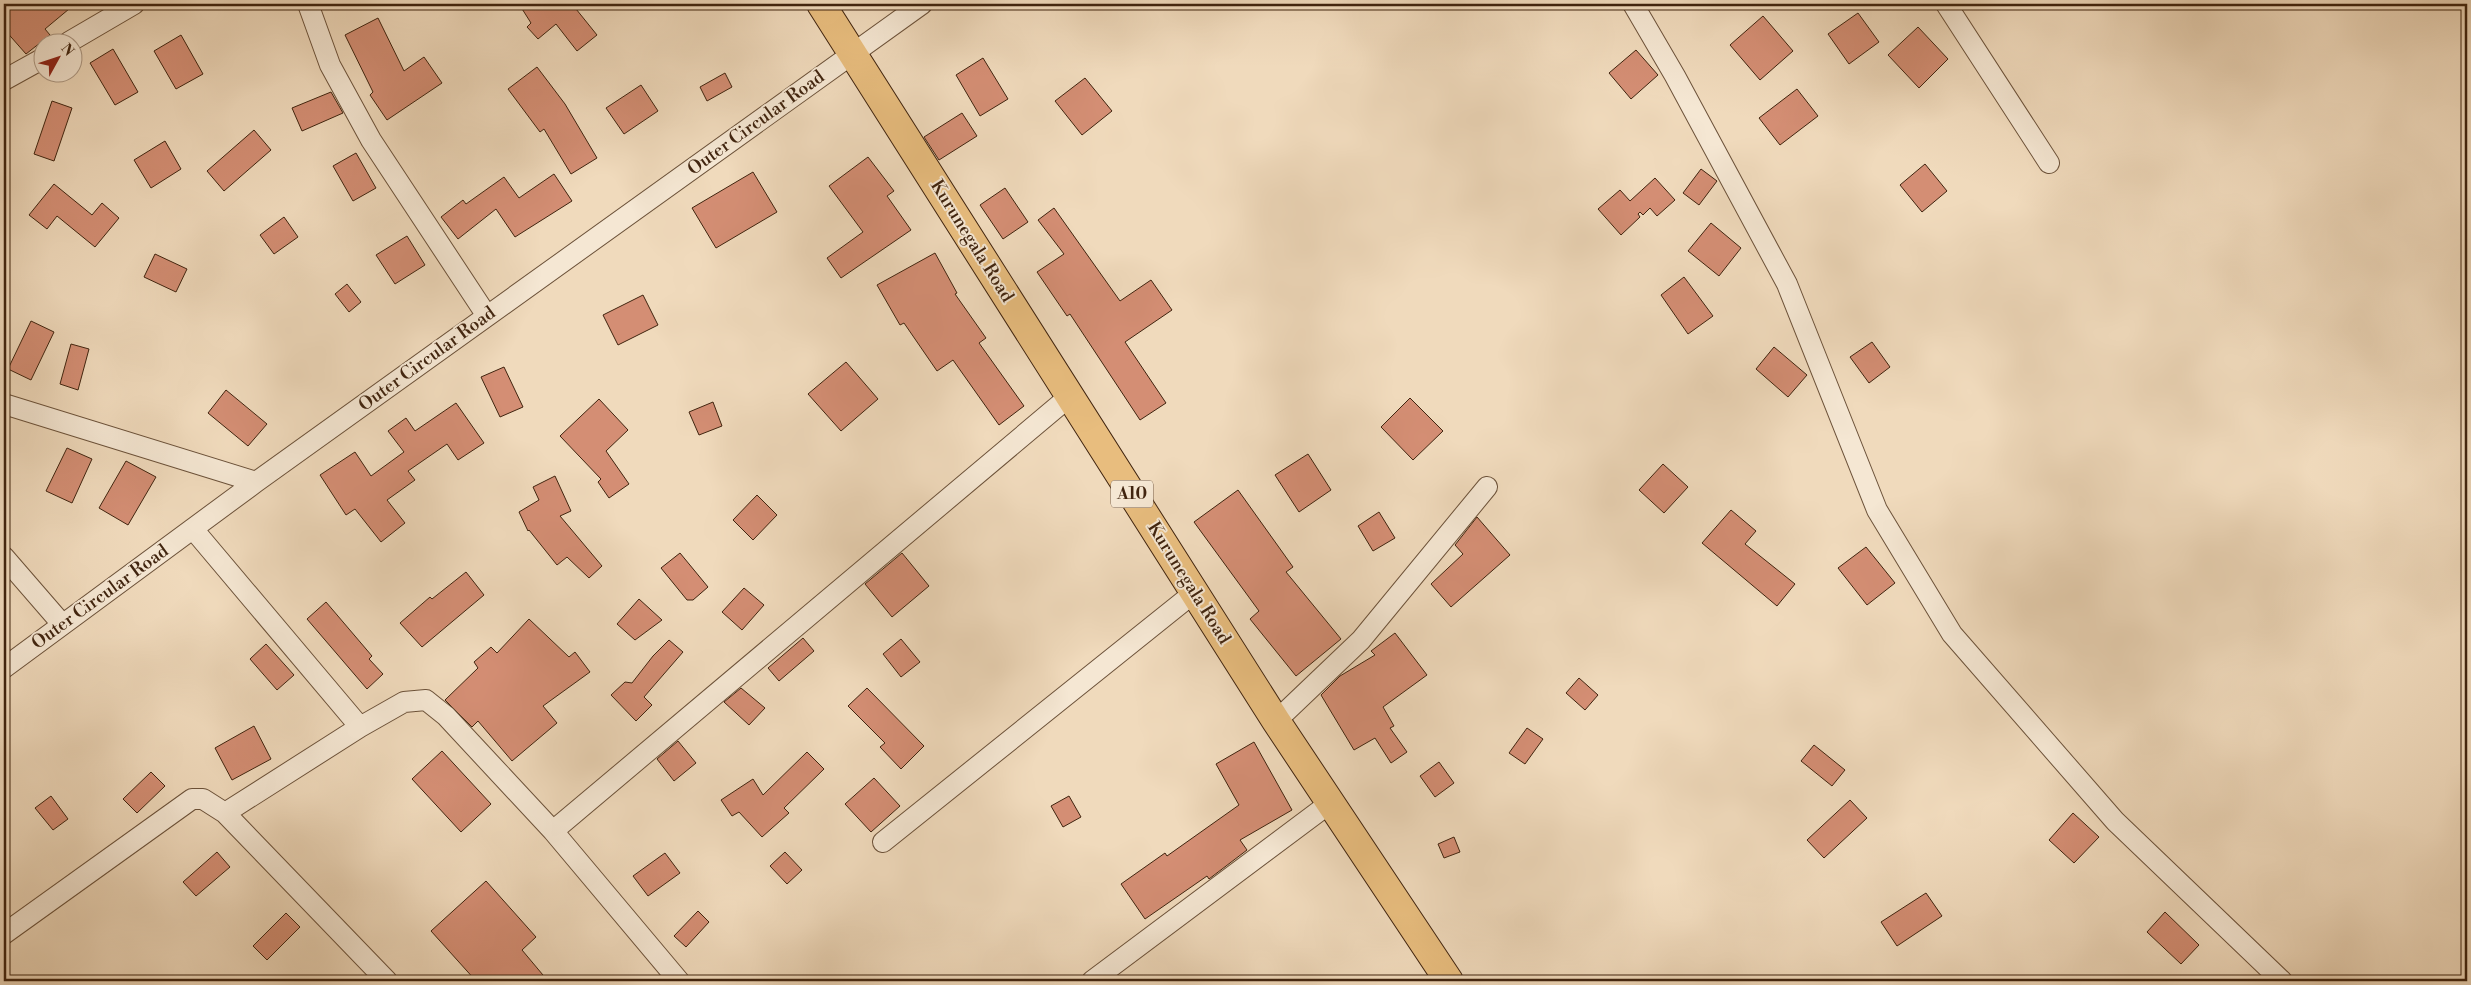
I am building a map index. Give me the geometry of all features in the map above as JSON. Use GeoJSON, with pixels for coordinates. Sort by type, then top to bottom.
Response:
{"type":"FeatureCollection","features":[{"type":"Feature","properties":{"kind":"highway","name":"Kurunegala Road"},"geometry":{"type":"LineString","coordinates":[[822,4],[1276,721],[1449,981]]}},
{"type":"Feature","properties":{"kind":"street"},"geometry":{"type":"LineString","coordinates":[[82,34],[134,4]]}},
{"type":"Feature","properties":{"kind":"street"},"geometry":{"type":"LineString","coordinates":[[308,4],[330,65],[372,140],[487,316]]}},
{"type":"Feature","properties":{"kind":"street","name":"Outer Circular Road"},"geometry":{"type":"LineString","coordinates":[[4,668],[256,482],[922,4]]}},
{"type":"Feature","properties":{"kind":"street"},"geometry":{"type":"LineString","coordinates":[[1633,4],[1675,76],[1787,284],[1877,510],[1952,634],[2115,821],[2282,981]]}},
{"type":"Feature","properties":{"kind":"street"},"geometry":{"type":"LineString","coordinates":[[1946,4],[2048,163]]}},
{"type":"Feature","properties":{"kind":"street"},"geometry":{"type":"LineString","coordinates":[[4,80],[32,64]]}},
{"type":"Feature","properties":{"kind":"street"},"geometry":{"type":"LineString","coordinates":[[553,831],[1070,396]]}},
{"type":"Feature","properties":{"kind":"street"},"geometry":{"type":"LineString","coordinates":[[4,404],[256,482]]}},
{"type":"Feature","properties":{"kind":"street"},"geometry":{"type":"LineString","coordinates":[[1276,721],[1361,640],[1487,487]]}},
{"type":"Feature","properties":{"kind":"street"},"geometry":{"type":"LineString","coordinates":[[193,529],[360,727]]}},
{"type":"Feature","properties":{"kind":"street"},"geometry":{"type":"LineString","coordinates":[[4,557],[62,624]]}},
{"type":"Feature","properties":{"kind":"street"},"geometry":{"type":"LineString","coordinates":[[883,842],[1195,592]]}},
{"type":"Feature","properties":{"kind":"street"},"geometry":{"type":"LineString","coordinates":[[225,813],[360,727],[404,702],[426,700],[446,716],[553,831],[679,981]]}},
{"type":"Feature","properties":{"kind":"street"},"geometry":{"type":"LineString","coordinates":[[4,934],[192,799],[203,799],[225,813],[387,981]]}},
{"type":"Feature","properties":{"kind":"street"},"geometry":{"type":"LineString","coordinates":[[1092,981],[1330,803]]}},
{"type":"Feature","properties":{"kind":"building"},"geometry":{"type":"Polygon","coordinates":[[[10,4],[75,4],[45,29],[48,32],[32,32],[32,49],[26,54],[4,29],[4,10],[10,4]]]}},
{"type":"Feature","properties":{"kind":"building"},"geometry":{"type":"Polygon","coordinates":[[[519,4],[572,4],[597,35],[577,51],[556,24],[538,39],[527,27],[531,23],[519,4]]]}},
{"type":"Feature","properties":{"kind":"building"},"geometry":{"type":"Polygon","coordinates":[[[1858,13],[1879,42],[1849,64],[1828,34],[1858,13]]]}},
{"type":"Feature","properties":{"kind":"building"},"geometry":{"type":"Polygon","coordinates":[[[1763,16],[1793,51],[1760,80],[1730,45],[1763,16]]]}},
{"type":"Feature","properties":{"kind":"building"},"geometry":{"type":"Polygon","coordinates":[[[378,18],[404,71],[424,57],[442,83],[387,120],[370,95],[373,92],[345,35],[378,18]]]}},
{"type":"Feature","properties":{"kind":"building"},"geometry":{"type":"Polygon","coordinates":[[[1918,27],[1948,59],[1919,88],[1888,55],[1918,27]]]}},
{"type":"Feature","properties":{"kind":"building"},"geometry":{"type":"Polygon","coordinates":[[[181,35],[203,74],[176,89],[154,51],[181,35]]]}},
{"type":"Feature","properties":{"kind":"building"},"geometry":{"type":"Polygon","coordinates":[[[113,49],[138,92],[115,105],[90,63],[113,49]]]}},
{"type":"Feature","properties":{"kind":"building"},"geometry":{"type":"Polygon","coordinates":[[[1636,50],[1658,75],[1631,99],[1609,73],[1636,50]]]}},
{"type":"Feature","properties":{"kind":"building"},"geometry":{"type":"Polygon","coordinates":[[[983,58],[1008,99],[980,116],[956,75],[983,58]]]}},
{"type":"Feature","properties":{"kind":"building"},"geometry":{"type":"Polygon","coordinates":[[[537,67],[565,104],[597,158],[571,174],[544,129],[540,132],[508,89],[537,67]]]}},
{"type":"Feature","properties":{"kind":"building"},"geometry":{"type":"Polygon","coordinates":[[[725,73],[732,87],[707,101],[700,87],[725,73]]]}},
{"type":"Feature","properties":{"kind":"building"},"geometry":{"type":"Polygon","coordinates":[[[1085,78],[1112,111],[1082,135],[1055,101],[1085,78]]]}},
{"type":"Feature","properties":{"kind":"building"},"geometry":{"type":"Polygon","coordinates":[[[641,85],[658,111],[624,134],[606,108],[641,85]]]}},
{"type":"Feature","properties":{"kind":"building"},"geometry":{"type":"Polygon","coordinates":[[[1797,89],[1818,116],[1780,145],[1759,118],[1797,89]]]}},
{"type":"Feature","properties":{"kind":"building"},"geometry":{"type":"Polygon","coordinates":[[[331,92],[343,113],[302,131],[292,108],[331,92]]]}},
{"type":"Feature","properties":{"kind":"building"},"geometry":{"type":"Polygon","coordinates":[[[52,101],[72,108],[54,161],[34,154],[52,101]]]}},
{"type":"Feature","properties":{"kind":"building"},"geometry":{"type":"Polygon","coordinates":[[[962,113],[977,136],[939,160],[924,137],[962,113]]]}},
{"type":"Feature","properties":{"kind":"building"},"geometry":{"type":"Polygon","coordinates":[[[254,130],[271,150],[224,191],[207,171],[254,130]]]}},
{"type":"Feature","properties":{"kind":"building"},"geometry":{"type":"Polygon","coordinates":[[[165,141],[181,169],[151,188],[134,160],[165,141]]]}},
{"type":"Feature","properties":{"kind":"building"},"geometry":{"type":"Polygon","coordinates":[[[356,153],[376,188],[353,201],[333,166],[356,153]]]}},
{"type":"Feature","properties":{"kind":"building"},"geometry":{"type":"Polygon","coordinates":[[[868,157],[894,191],[887,196],[911,230],[841,278],[827,258],[863,232],[829,186],[868,157]]]}},
{"type":"Feature","properties":{"kind":"building"},"geometry":{"type":"Polygon","coordinates":[[[1925,164],[1947,191],[1922,212],[1900,185],[1925,164]]]}},
{"type":"Feature","properties":{"kind":"building"},"geometry":{"type":"Polygon","coordinates":[[[1701,169],[1717,181],[1699,205],[1683,193],[1701,169]]]}},
{"type":"Feature","properties":{"kind":"building"},"geometry":{"type":"Polygon","coordinates":[[[753,172],[777,212],[716,248],[692,208],[753,172]]]}},
{"type":"Feature","properties":{"kind":"building"},"geometry":{"type":"Polygon","coordinates":[[[554,174],[572,201],[515,237],[496,209],[458,239],[441,217],[463,200],[466,204],[504,177],[519,198],[554,174]]]}},
{"type":"Feature","properties":{"kind":"building"},"geometry":{"type":"Polygon","coordinates":[[[1655,178],[1675,200],[1657,216],[1650,208],[1643,215],[1640,212],[1638,214],[1640,217],[1621,235],[1598,209],[1620,190],[1630,201],[1655,178]]]}},
{"type":"Feature","properties":{"kind":"building"},"geometry":{"type":"Polygon","coordinates":[[[54,184],[92,215],[102,203],[119,218],[95,247],[57,216],[47,229],[29,215],[54,184]]]}},
{"type":"Feature","properties":{"kind":"building"},"geometry":{"type":"Polygon","coordinates":[[[1005,188],[1028,222],[1003,239],[980,205],[1005,188]]]}},
{"type":"Feature","properties":{"kind":"building"},"geometry":{"type":"Polygon","coordinates":[[[1054,208],[1120,301],[1151,280],[1172,310],[1125,342],[1166,403],[1140,420],[1070,314],[1067,316],[1037,272],[1064,254],[1038,220],[1054,208]]]}},
{"type":"Feature","properties":{"kind":"building"},"geometry":{"type":"Polygon","coordinates":[[[284,217],[298,237],[274,254],[260,235],[284,217]]]}},
{"type":"Feature","properties":{"kind":"building"},"geometry":{"type":"Polygon","coordinates":[[[1711,223],[1741,248],[1719,276],[1688,251],[1711,223]]]}},
{"type":"Feature","properties":{"kind":"building"},"geometry":{"type":"Polygon","coordinates":[[[407,236],[425,265],[395,284],[376,255],[407,236]]]}},
{"type":"Feature","properties":{"kind":"building"},"geometry":{"type":"Polygon","coordinates":[[[935,253],[957,293],[955,294],[986,338],[979,343],[1024,406],[999,425],[953,360],[937,371],[904,323],[900,325],[877,285],[935,253]]]}},
{"type":"Feature","properties":{"kind":"building"},"geometry":{"type":"Polygon","coordinates":[[[155,254],[187,269],[176,292],[144,277],[155,254]]]}},
{"type":"Feature","properties":{"kind":"building"},"geometry":{"type":"Polygon","coordinates":[[[1684,277],[1713,316],[1688,334],[1661,295],[1684,277]]]}},
{"type":"Feature","properties":{"kind":"building"},"geometry":{"type":"Polygon","coordinates":[[[347,284],[361,302],[349,312],[335,294],[347,284]]]}},
{"type":"Feature","properties":{"kind":"building"},"geometry":{"type":"Polygon","coordinates":[[[643,295],[658,325],[618,345],[603,315],[643,295]]]}},
{"type":"Feature","properties":{"kind":"building"},"geometry":{"type":"Polygon","coordinates":[[[31,321],[54,332],[31,380],[8,369],[31,321]]]}},
{"type":"Feature","properties":{"kind":"building"},"geometry":{"type":"Polygon","coordinates":[[[1872,342],[1890,367],[1869,383],[1850,357],[1872,342]]]}},
{"type":"Feature","properties":{"kind":"building"},"geometry":{"type":"Polygon","coordinates":[[[71,344],[89,349],[78,390],[60,384],[71,344]]]}},
{"type":"Feature","properties":{"kind":"building"},"geometry":{"type":"Polygon","coordinates":[[[1774,347],[1807,375],[1788,397],[1756,369],[1774,347]]]}},
{"type":"Feature","properties":{"kind":"building"},"geometry":{"type":"Polygon","coordinates":[[[846,362],[878,399],[841,431],[808,394],[846,362]]]}},
{"type":"Feature","properties":{"kind":"building"},"geometry":{"type":"Polygon","coordinates":[[[504,367],[523,407],[500,417],[481,377],[504,367]]]}},
{"type":"Feature","properties":{"kind":"building"},"geometry":{"type":"Polygon","coordinates":[[[226,390],[267,424],[248,446],[208,413],[226,390]]]}},
{"type":"Feature","properties":{"kind":"building"},"geometry":{"type":"Polygon","coordinates":[[[1410,398],[1443,431],[1413,460],[1381,427],[1410,398]]]}},
{"type":"Feature","properties":{"kind":"building"},"geometry":{"type":"Polygon","coordinates":[[[599,399],[628,430],[606,451],[629,484],[609,498],[598,482],[601,479],[560,436],[599,399]]]}},
{"type":"Feature","properties":{"kind":"building"},"geometry":{"type":"Polygon","coordinates":[[[713,402],[722,426],[699,435],[689,412],[713,402]]]}},
{"type":"Feature","properties":{"kind":"building"},"geometry":{"type":"Polygon","coordinates":[[[456,403],[484,443],[458,460],[447,444],[408,471],[415,480],[387,500],[405,523],[381,542],[355,509],[346,515],[320,475],[355,452],[371,476],[404,452],[388,431],[406,418],[415,431],[456,403]]]}},
{"type":"Feature","properties":{"kind":"building"},"geometry":{"type":"Polygon","coordinates":[[[67,448],[92,459],[72,503],[46,491],[67,448]]]}},
{"type":"Feature","properties":{"kind":"building"},"geometry":{"type":"Polygon","coordinates":[[[1308,454],[1331,490],[1299,512],[1275,475],[1308,454]]]}},
{"type":"Feature","properties":{"kind":"building"},"geometry":{"type":"Polygon","coordinates":[[[126,461],[156,477],[128,525],[99,508],[126,461]]]}},
{"type":"Feature","properties":{"kind":"building"},"geometry":{"type":"Polygon","coordinates":[[[1663,464],[1688,487],[1664,513],[1639,490],[1663,464]]]}},
{"type":"Feature","properties":{"kind":"building"},"geometry":{"type":"Polygon","coordinates":[[[555,476],[571,511],[560,516],[602,566],[589,578],[567,557],[557,565],[528,531],[519,512],[539,500],[533,487],[555,476]]]}},
{"type":"Feature","properties":{"kind":"building"},"geometry":{"type":"Polygon","coordinates":[[[1238,490],[1293,567],[1286,572],[1341,639],[1296,676],[1250,619],[1259,611],[1194,522],[1238,490]]]}},
{"type":"Feature","properties":{"kind":"building"},"geometry":{"type":"Polygon","coordinates":[[[757,495],[777,515],[753,540],[733,520],[757,495]]]}},
{"type":"Feature","properties":{"kind":"building"},"geometry":{"type":"Polygon","coordinates":[[[1731,510],[1756,531],[1745,544],[1795,584],[1777,606],[1702,543],[1731,510]]]}},
{"type":"Feature","properties":{"kind":"building"},"geometry":{"type":"Polygon","coordinates":[[[1379,512],[1395,538],[1373,551],[1358,526],[1379,512]]]}},
{"type":"Feature","properties":{"kind":"building"},"geometry":{"type":"Polygon","coordinates":[[[1477,517],[1510,555],[1451,607],[1431,584],[1463,554],[1455,545],[1477,517]]]}},
{"type":"Feature","properties":{"kind":"building"},"geometry":{"type":"Polygon","coordinates":[[[1866,547],[1895,583],[1867,605],[1838,568],[1866,547]]]}},
{"type":"Feature","properties":{"kind":"building"},"geometry":{"type":"Polygon","coordinates":[[[680,553],[708,587],[693,600],[687,600],[661,568],[680,553]]]}},
{"type":"Feature","properties":{"kind":"building"},"geometry":{"type":"Polygon","coordinates":[[[902,553],[929,586],[892,617],[865,584],[902,553]]]}},
{"type":"Feature","properties":{"kind":"building"},"geometry":{"type":"Polygon","coordinates":[[[466,572],[484,595],[422,647],[400,623],[430,597],[432,599],[466,572]]]}},
{"type":"Feature","properties":{"kind":"building"},"geometry":{"type":"Polygon","coordinates":[[[744,588],[764,605],[742,630],[722,612],[744,588]]]}},
{"type":"Feature","properties":{"kind":"building"},"geometry":{"type":"Polygon","coordinates":[[[639,599],[662,620],[635,640],[617,624],[639,599]]]}},
{"type":"Feature","properties":{"kind":"building"},"geometry":{"type":"Polygon","coordinates":[[[326,602],[372,656],[369,659],[383,674],[367,689],[307,619],[326,602]]]}},
{"type":"Feature","properties":{"kind":"building"},"geometry":{"type":"Polygon","coordinates":[[[529,619],[569,657],[575,652],[590,672],[543,706],[557,723],[512,761],[478,721],[472,727],[445,700],[478,668],[474,662],[491,647],[497,653],[529,619]]]}},
{"type":"Feature","properties":{"kind":"building"},"geometry":{"type":"Polygon","coordinates":[[[1395,633],[1427,675],[1383,707],[1394,726],[1390,728],[1407,752],[1391,763],[1375,738],[1354,750],[1321,695],[1340,676],[1375,655],[1371,651],[1395,633]]]}},
{"type":"Feature","properties":{"kind":"building"},"geometry":{"type":"Polygon","coordinates":[[[803,638],[814,651],[779,681],[768,668],[803,638]]]}},
{"type":"Feature","properties":{"kind":"building"},"geometry":{"type":"Polygon","coordinates":[[[901,639],[920,662],[901,677],[883,654],[901,639]]]}},
{"type":"Feature","properties":{"kind":"building"},"geometry":{"type":"Polygon","coordinates":[[[669,640],[683,652],[644,697],[652,705],[636,721],[611,695],[625,682],[632,683],[653,656],[669,640]]]}},
{"type":"Feature","properties":{"kind":"building"},"geometry":{"type":"Polygon","coordinates":[[[266,644],[294,675],[277,690],[250,659],[266,644]]]}},
{"type":"Feature","properties":{"kind":"building"},"geometry":{"type":"Polygon","coordinates":[[[1579,678],[1598,695],[1585,710],[1566,693],[1579,678]]]}},
{"type":"Feature","properties":{"kind":"building"},"geometry":{"type":"Polygon","coordinates":[[[741,688],[765,708],[749,725],[724,702],[741,688]]]}},
{"type":"Feature","properties":{"kind":"building"},"geometry":{"type":"Polygon","coordinates":[[[867,688],[924,746],[901,769],[880,747],[885,743],[848,706],[867,688]]]}},
{"type":"Feature","properties":{"kind":"building"},"geometry":{"type":"Polygon","coordinates":[[[254,726],[271,759],[232,780],[215,748],[254,726]]]}},
{"type":"Feature","properties":{"kind":"building"},"geometry":{"type":"Polygon","coordinates":[[[1527,728],[1543,739],[1525,764],[1509,753],[1527,728]]]}},
{"type":"Feature","properties":{"kind":"building"},"geometry":{"type":"Polygon","coordinates":[[[678,741],[696,763],[674,781],[657,759],[678,741]]]}},
{"type":"Feature","properties":{"kind":"building"},"geometry":{"type":"Polygon","coordinates":[[[1254,742],[1292,810],[1240,840],[1247,850],[1209,879],[1207,876],[1145,919],[1121,884],[1165,853],[1167,856],[1239,805],[1216,764],[1254,742]]]}},
{"type":"Feature","properties":{"kind":"building"},"geometry":{"type":"Polygon","coordinates":[[[1814,745],[1845,770],[1832,786],[1801,761],[1814,745]]]}},
{"type":"Feature","properties":{"kind":"building"},"geometry":{"type":"Polygon","coordinates":[[[442,751],[491,804],[461,832],[412,779],[442,751]]]}},
{"type":"Feature","properties":{"kind":"building"},"geometry":{"type":"Polygon","coordinates":[[[807,752],[824,769],[784,808],[789,813],[762,837],[739,812],[732,816],[721,800],[753,779],[763,795],[807,752]]]}},
{"type":"Feature","properties":{"kind":"building"},"geometry":{"type":"Polygon","coordinates":[[[1439,762],[1454,783],[1435,797],[1420,776],[1439,762]]]}},
{"type":"Feature","properties":{"kind":"building"},"geometry":{"type":"Polygon","coordinates":[[[151,772],[165,786],[137,813],[123,799],[151,772]]]}},
{"type":"Feature","properties":{"kind":"building"},"geometry":{"type":"Polygon","coordinates":[[[874,778],[900,806],[871,832],[845,804],[874,778]]]}},
{"type":"Feature","properties":{"kind":"building"},"geometry":{"type":"Polygon","coordinates":[[[51,796],[68,819],[53,830],[35,808],[51,796]]]}},
{"type":"Feature","properties":{"kind":"building"},"geometry":{"type":"Polygon","coordinates":[[[1069,796],[1081,817],[1063,827],[1051,806],[1069,796]]]}},
{"type":"Feature","properties":{"kind":"building"},"geometry":{"type":"Polygon","coordinates":[[[1850,800],[1867,818],[1824,858],[1807,840],[1850,800]]]}},
{"type":"Feature","properties":{"kind":"building"},"geometry":{"type":"Polygon","coordinates":[[[2073,813],[2099,837],[2074,863],[2049,840],[2073,813]]]}},
{"type":"Feature","properties":{"kind":"building"},"geometry":{"type":"Polygon","coordinates":[[[1454,837],[1460,852],[1444,858],[1438,844],[1454,837]]]}},
{"type":"Feature","properties":{"kind":"building"},"geometry":{"type":"Polygon","coordinates":[[[217,852],[230,867],[196,896],[183,882],[217,852]]]}},
{"type":"Feature","properties":{"kind":"building"},"geometry":{"type":"Polygon","coordinates":[[[785,852],[802,870],[787,884],[770,866],[785,852]]]}},
{"type":"Feature","properties":{"kind":"building"},"geometry":{"type":"Polygon","coordinates":[[[665,853],[680,873],[648,896],[633,876],[665,853]]]}},
{"type":"Feature","properties":{"kind":"building"},"geometry":{"type":"Polygon","coordinates":[[[486,881],[536,937],[522,950],[548,981],[476,981],[431,931],[486,881]]]}},
{"type":"Feature","properties":{"kind":"building"},"geometry":{"type":"Polygon","coordinates":[[[1926,893],[1942,916],[1897,946],[1881,922],[1926,893]]]}},
{"type":"Feature","properties":{"kind":"building"},"geometry":{"type":"Polygon","coordinates":[[[698,911],[709,922],[686,947],[674,936],[698,911]]]}},
{"type":"Feature","properties":{"kind":"building"},"geometry":{"type":"Polygon","coordinates":[[[2165,912],[2199,945],[2181,964],[2147,932],[2165,912]]]}},
{"type":"Feature","properties":{"kind":"building"},"geometry":{"type":"Polygon","coordinates":[[[286,913],[300,927],[267,960],[253,946],[286,913]]]}}]}
